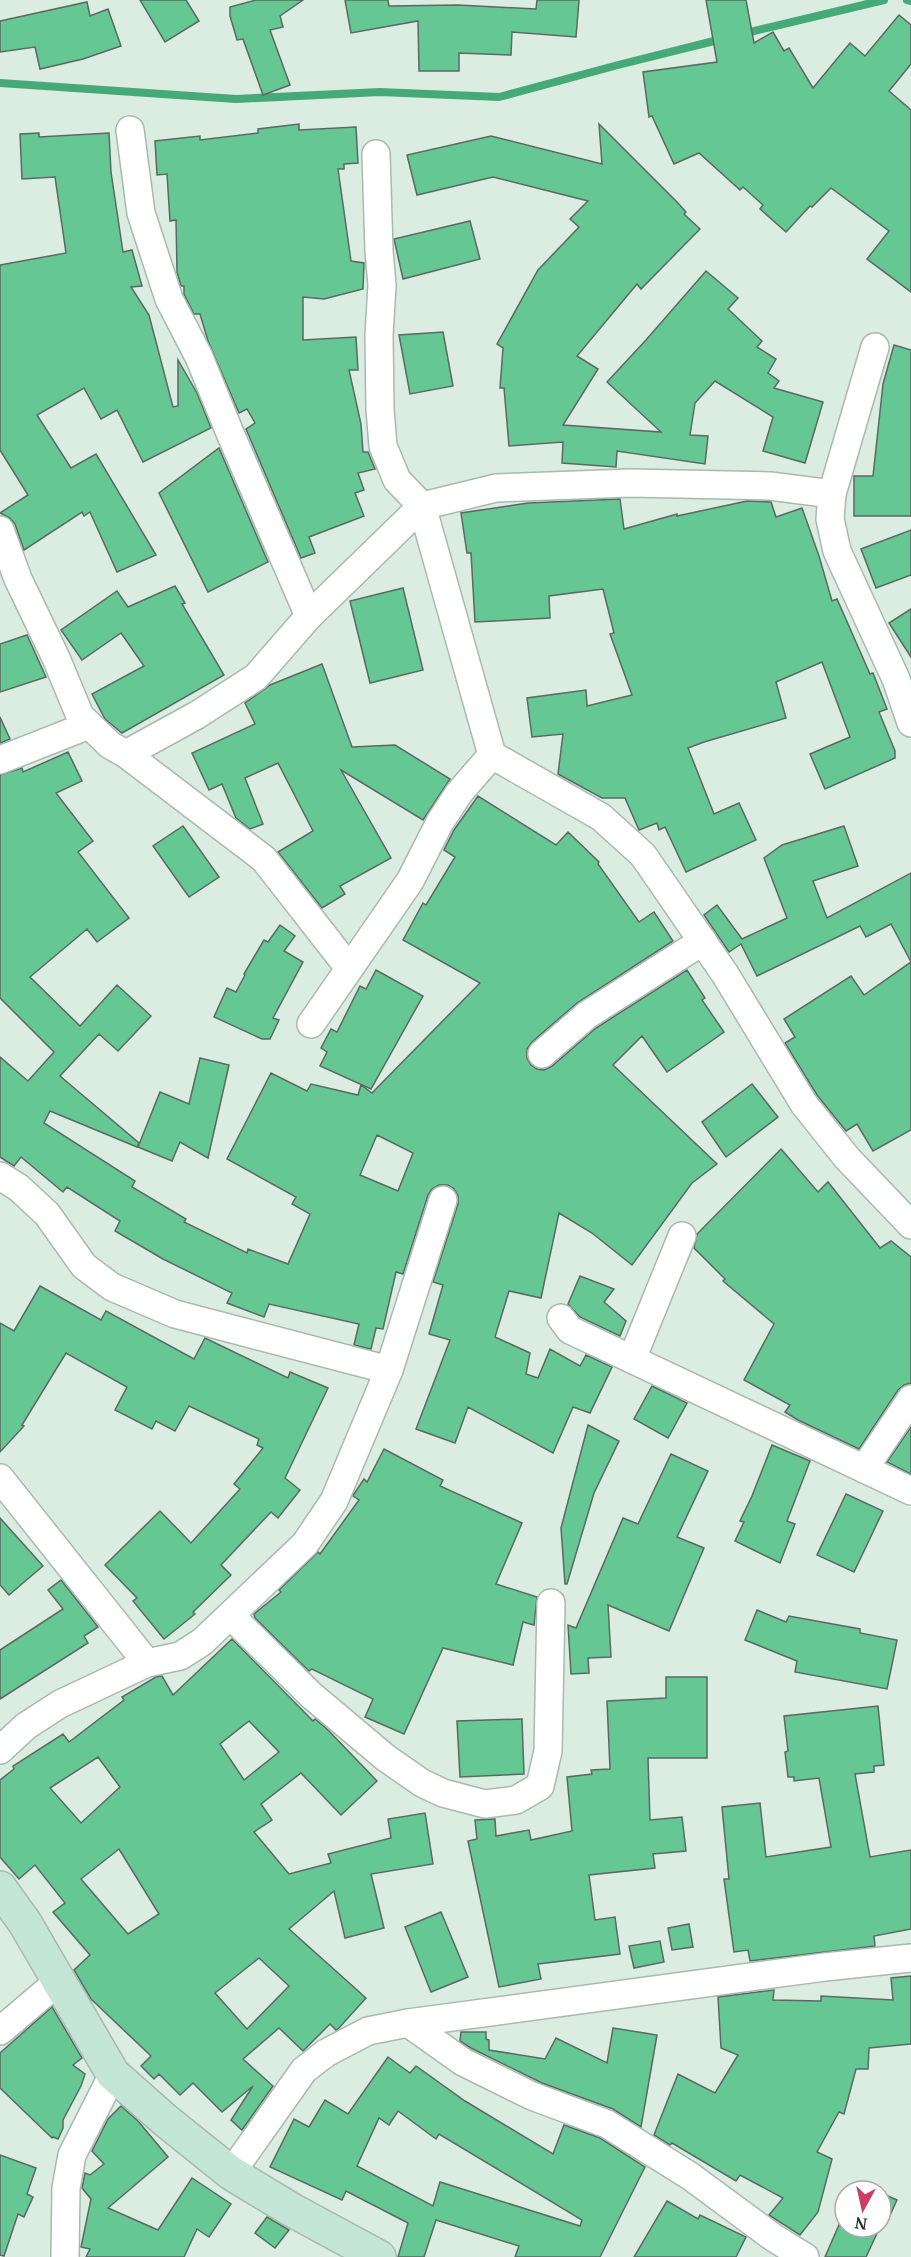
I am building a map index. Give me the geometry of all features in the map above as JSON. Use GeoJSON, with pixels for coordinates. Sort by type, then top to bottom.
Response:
{"type":"FeatureCollection","features":[{"type":"Feature","properties":{"kind":"street"},"geometry":{"type":"LineString","coordinates":[[130,129],[141,213],[169,299],[199,357],[309,616]]}},
{"type":"Feature","properties":{"kind":"street"},"geometry":{"type":"LineString","coordinates":[[376,153],[382,285],[379,335],[380,409],[384,447],[397,480],[422,506],[492,755],[601,817],[644,855],[703,941],[804,1104],[847,1158],[911,1225]]}},
{"type":"Feature","properties":{"kind":"street"},"geometry":{"type":"LineString","coordinates":[[875,347],[832,494],[830,519],[837,551],[896,679],[911,723]]}},
{"type":"Feature","properties":{"kind":"street"},"geometry":{"type":"LineString","coordinates":[[126,754],[197,715],[256,677],[309,616],[422,506],[496,488],[619,484],[770,486],[832,494]]}},
{"type":"Feature","properties":{"kind":"street"},"geometry":{"type":"LineString","coordinates":[[0,530],[18,579],[56,658],[80,717],[111,745],[264,859],[349,968]]}},
{"type":"Feature","properties":{"kind":"street"},"geometry":{"type":"LineString","coordinates":[[0,760],[89,725]]}},
{"type":"Feature","properties":{"kind":"street"},"geometry":{"type":"LineString","coordinates":[[311,1024],[410,881],[440,822],[459,792],[492,755]]}},
{"type":"Feature","properties":{"kind":"street"},"geometry":{"type":"LineString","coordinates":[[543,1054],[587,1015],[703,941]]}},
{"type":"Feature","properties":{"kind":"street"},"geometry":{"type":"LineString","coordinates":[[0,1176],[19,1188],[47,1214],[84,1266],[112,1287],[175,1314],[389,1370]]}},
{"type":"Feature","properties":{"kind":"street"},"geometry":{"type":"LineString","coordinates":[[0,1750],[27,1726],[60,1704],[96,1685],[147,1664],[180,1656],[202,1642],[305,1544],[334,1501],[389,1370],[443,1200]]}},
{"type":"Feature","properties":{"kind":"street"},"geometry":{"type":"LineString","coordinates":[[632,1359],[682,1236]]}},
{"type":"Feature","properties":{"kind":"street"},"geometry":{"type":"LineString","coordinates":[[561,1318],[570,1330],[911,1491]]}},
{"type":"Feature","properties":{"kind":"street"},"geometry":{"type":"LineString","coordinates":[[864,1468],[911,1399]]}},
{"type":"Feature","properties":{"kind":"street"},"geometry":{"type":"LineString","coordinates":[[0,1478],[147,1664]]}},
{"type":"Feature","properties":{"kind":"street"},"geometry":{"type":"LineString","coordinates":[[231,1616],[311,1695],[386,1758],[422,1783],[443,1793],[485,1804],[516,1800],[540,1786],[548,1751],[551,1603]]}},
{"type":"Feature","properties":{"kind":"street"},"geometry":{"type":"LineString","coordinates":[[0,1888],[25,1923],[60,1980],[113,2074],[165,2120],[231,2172],[292,2210],[379,2257]]}},
{"type":"Feature","properties":{"kind":"street"},"geometry":{"type":"LineString","coordinates":[[231,2172],[304,2070],[326,2053],[368,2031],[408,2023],[825,1967],[911,1958]]}},
{"type":"Feature","properties":{"kind":"street"},"geometry":{"type":"LineString","coordinates":[[0,2031],[60,1980]]}},
{"type":"Feature","properties":{"kind":"street"},"geometry":{"type":"LineString","coordinates":[[408,2023],[463,2062],[532,2096],[607,2124],[690,2176],[804,2257]]}},
{"type":"Feature","properties":{"kind":"street"},"geometry":{"type":"LineString","coordinates":[[65,2257],[66,2188],[72,2155],[113,2074]]}},
{"type":"Feature","properties":{"kind":"building"},"geometry":{"type":"Polygon","coordinates":[[[140,0],[186,0],[199,21],[165,42],[140,0]]]}},
{"type":"Feature","properties":{"kind":"building"},"geometry":{"type":"Polygon","coordinates":[[[256,0],[303,0],[280,16],[283,27],[270,30],[290,85],[263,95],[243,39],[237,40],[230,16],[230,7],[256,0]]]}},
{"type":"Feature","properties":{"kind":"building"},"geometry":{"type":"Polygon","coordinates":[[[345,0],[388,0],[389,6],[458,5],[536,9],[537,0],[579,0],[576,37],[512,32],[511,55],[459,53],[459,71],[419,71],[418,21],[351,33],[345,0]]]}},
{"type":"Feature","properties":{"kind":"building"},"geometry":{"type":"Polygon","coordinates":[[[706,0],[746,0],[754,43],[773,32],[784,51],[789,48],[813,88],[850,43],[865,56],[899,15],[911,25],[911,64],[889,91],[911,110],[911,292],[867,259],[889,231],[831,188],[812,207],[810,206],[786,232],[760,209],[763,205],[743,187],[740,190],[699,153],[674,164],[652,116],[649,117],[643,72],[717,62],[706,0]]]}},
{"type":"Feature","properties":{"kind":"building"},"geometry":{"type":"Polygon","coordinates":[[[87,2],[90,16],[108,9],[121,46],[83,59],[40,69],[35,47],[0,52],[0,21],[87,2]]]}},
{"type":"Feature","properties":{"kind":"building"},"geometry":{"type":"Polygon","coordinates":[[[299,124],[299,130],[356,127],[358,163],[344,164],[344,169],[338,169],[351,261],[364,263],[363,289],[324,299],[303,297],[303,340],[356,337],[358,370],[349,370],[361,424],[363,452],[368,452],[375,469],[358,473],[364,490],[355,493],[364,516],[309,537],[315,553],[301,558],[246,429],[255,423],[247,409],[239,413],[208,341],[200,314],[194,314],[184,294],[184,286],[181,286],[177,272],[176,220],[170,221],[167,174],[157,175],[155,141],[200,136],[200,140],[258,133],[258,129],[299,124]]]}},
{"type":"Feature","properties":{"kind":"building"},"geometry":{"type":"Polygon","coordinates":[[[599,124],[677,202],[686,212],[684,214],[700,229],[641,289],[637,284],[577,356],[598,369],[563,425],[661,432],[607,382],[706,271],[738,298],[728,309],[762,341],[757,347],[776,359],[768,373],[779,381],[774,388],[823,402],[805,463],[763,451],[773,417],[715,381],[695,403],[690,435],[708,436],[705,464],[617,451],[616,467],[562,463],[563,442],[509,446],[504,388],[500,388],[503,348],[497,344],[538,270],[579,227],[570,219],[588,201],[493,177],[417,195],[407,155],[491,136],[602,164],[599,124]]]}},
{"type":"Feature","properties":{"kind":"building"},"geometry":{"type":"Polygon","coordinates":[[[39,133],[39,137],[109,133],[111,172],[123,252],[132,250],[142,286],[131,287],[149,315],[173,407],[178,406],[178,360],[197,393],[211,428],[143,462],[117,410],[101,419],[84,388],[37,415],[71,468],[96,454],[156,555],[117,572],[90,512],[84,516],[82,512],[24,550],[15,524],[10,518],[0,513],[28,495],[0,450],[0,265],[66,253],[55,177],[22,179],[20,134],[39,133]]]}},
{"type":"Feature","properties":{"kind":"building"},"geometry":{"type":"Polygon","coordinates":[[[470,221],[480,259],[403,279],[394,239],[470,221]]]}},
{"type":"Feature","properties":{"kind":"building"},"geometry":{"type":"Polygon","coordinates":[[[443,332],[453,386],[410,394],[399,335],[443,332]]]}},
{"type":"Feature","properties":{"kind":"building"},"geometry":{"type":"Polygon","coordinates":[[[894,345],[911,350],[911,516],[854,516],[854,476],[873,476],[883,384],[894,345]]]}},
{"type":"Feature","properties":{"kind":"building"},"geometry":{"type":"Polygon","coordinates":[[[219,448],[268,562],[208,592],[159,493],[219,448]]]}},
{"type":"Feature","properties":{"kind":"building"},"geometry":{"type":"Polygon","coordinates":[[[620,499],[624,529],[677,514],[677,516],[747,501],[771,502],[776,517],[802,508],[832,601],[837,599],[870,674],[873,673],[887,709],[879,712],[895,751],[895,758],[825,789],[810,754],[850,737],[822,662],[776,682],[786,718],[688,748],[714,814],[739,803],[756,840],[686,872],[665,827],[659,830],[657,823],[639,830],[625,798],[602,798],[558,774],[563,734],[532,737],[527,698],[586,690],[587,706],[632,695],[610,634],[614,633],[603,589],[549,596],[550,618],[475,622],[471,553],[467,553],[461,513],[528,503],[620,499]]]}},
{"type":"Feature","properties":{"kind":"building"},"geometry":{"type":"Polygon","coordinates":[[[911,530],[911,575],[876,588],[861,549],[911,530]]]}},
{"type":"Feature","properties":{"kind":"building"},"geometry":{"type":"Polygon","coordinates":[[[175,586],[185,603],[182,604],[224,675],[122,733],[105,719],[92,694],[144,666],[121,633],[82,660],[61,630],[117,591],[128,607],[175,586]]]}},
{"type":"Feature","properties":{"kind":"building"},"geometry":{"type":"Polygon","coordinates":[[[403,588],[423,670],[370,683],[350,601],[403,588]]]}},
{"type":"Feature","properties":{"kind":"building"},"geometry":{"type":"Polygon","coordinates":[[[911,609],[911,657],[889,623],[911,609]]]}},
{"type":"Feature","properties":{"kind":"building"},"geometry":{"type":"Polygon","coordinates":[[[27,635],[46,677],[0,692],[0,644],[27,635]]]}},
{"type":"Feature","properties":{"kind":"building"},"geometry":{"type":"Polygon","coordinates":[[[322,664],[352,747],[395,745],[450,779],[423,820],[341,770],[391,858],[340,886],[345,894],[322,908],[278,852],[313,831],[278,763],[245,778],[263,824],[250,829],[236,818],[222,784],[209,790],[192,753],[255,724],[245,703],[270,685],[322,664]]]}},
{"type":"Feature","properties":{"kind":"building"},"geometry":{"type":"Polygon","coordinates":[[[0,717],[10,739],[0,743],[0,717]]]}},
{"type":"Feature","properties":{"kind":"building"},"geometry":{"type":"Polygon","coordinates":[[[68,752],[82,781],[56,793],[93,841],[78,852],[129,918],[97,942],[87,929],[30,977],[80,1026],[117,985],[151,1016],[118,1051],[99,1034],[60,1076],[139,1143],[137,1147],[50,1111],[44,1123],[135,1181],[132,1187],[186,1219],[184,1222],[247,1253],[248,1249],[288,1264],[310,1214],[292,1204],[296,1197],[227,1159],[271,1073],[307,1091],[311,1084],[358,1095],[361,1085],[372,1093],[480,983],[403,940],[423,903],[426,905],[455,857],[444,850],[454,830],[478,796],[556,845],[568,832],[599,862],[598,864],[639,922],[654,912],[673,941],[577,1003],[532,1042],[527,1049],[527,1058],[537,1069],[544,1070],[552,1066],[596,1028],[687,970],[705,998],[702,1000],[724,1032],[667,1072],[642,1036],[613,1065],[717,1164],[692,1183],[632,1265],[592,1233],[559,1213],[541,1298],[509,1291],[495,1337],[530,1353],[526,1374],[538,1378],[550,1349],[580,1366],[586,1355],[612,1367],[590,1413],[573,1407],[553,1453],[468,1407],[455,1443],[416,1429],[450,1340],[429,1334],[443,1285],[433,1282],[458,1204],[458,1196],[448,1185],[439,1185],[428,1195],[403,1274],[396,1272],[383,1329],[376,1328],[371,1349],[354,1345],[359,1324],[269,1304],[264,1317],[227,1303],[232,1293],[163,1259],[115,1231],[120,1221],[67,1187],[63,1192],[21,1157],[14,1166],[0,1157],[0,1057],[28,1081],[54,1052],[0,998],[0,775],[22,768],[23,772],[68,752]],[[377,1135],[360,1175],[398,1191],[413,1153],[377,1135]]]}},
{"type":"Feature","properties":{"kind":"building"},"geometry":{"type":"Polygon","coordinates":[[[183,826],[219,877],[189,897],[153,846],[183,826]]]}},
{"type":"Feature","properties":{"kind":"building"},"geometry":{"type":"Polygon","coordinates":[[[844,826],[858,866],[813,881],[827,918],[911,873],[911,962],[891,924],[866,937],[860,926],[757,976],[741,944],[729,952],[704,915],[717,905],[742,939],[787,918],[764,858],[782,845],[844,826]]]}},
{"type":"Feature","properties":{"kind":"building"},"geometry":{"type":"Polygon","coordinates":[[[280,925],[295,936],[284,951],[303,962],[273,1018],[279,1020],[270,1039],[262,1039],[214,1017],[227,988],[236,992],[264,940],[268,942],[280,925]]]}},
{"type":"Feature","properties":{"kind":"building"},"geometry":{"type":"Polygon","coordinates":[[[911,962],[911,1130],[873,1151],[857,1124],[846,1131],[817,1095],[785,1043],[795,1037],[784,1019],[851,976],[864,995],[911,962]]]}},
{"type":"Feature","properties":{"kind":"building"},"geometry":{"type":"Polygon","coordinates":[[[376,970],[423,996],[371,1089],[320,1066],[327,1052],[321,1048],[331,1029],[337,1032],[360,986],[366,989],[376,970]]]}},
{"type":"Feature","properties":{"kind":"building"},"geometry":{"type":"Polygon","coordinates":[[[200,1058],[229,1065],[208,1158],[180,1142],[172,1161],[138,1147],[160,1092],[189,1104],[200,1058]]]}},
{"type":"Feature","properties":{"kind":"building"},"geometry":{"type":"Polygon","coordinates":[[[752,1084],[778,1117],[726,1157],[702,1122],[752,1084]]]}},
{"type":"Feature","properties":{"kind":"building"},"geometry":{"type":"Polygon","coordinates":[[[781,1149],[818,1192],[828,1182],[880,1248],[891,1241],[911,1257],[911,1383],[898,1390],[859,1449],[798,1420],[785,1412],[790,1405],[744,1380],[774,1324],[723,1281],[725,1279],[694,1248],[697,1234],[781,1149]]]}},
{"type":"Feature","properties":{"kind":"building"},"geometry":{"type":"Polygon","coordinates":[[[580,1276],[614,1289],[604,1302],[626,1321],[620,1336],[580,1317],[568,1304],[580,1276]]]}},
{"type":"Feature","properties":{"kind":"building"},"geometry":{"type":"Polygon","coordinates":[[[40,1286],[101,1320],[106,1311],[194,1359],[205,1338],[288,1378],[290,1372],[328,1388],[285,1478],[300,1490],[278,1518],[271,1512],[221,1565],[231,1575],[193,1612],[195,1614],[164,1639],[133,1601],[137,1598],[105,1565],[160,1511],[191,1543],[240,1489],[234,1484],[263,1448],[257,1445],[259,1439],[189,1406],[175,1431],[156,1421],[152,1429],[115,1410],[127,1387],[66,1353],[22,1425],[24,1426],[0,1452],[0,1323],[14,1331],[40,1286]]]}},
{"type":"Feature","properties":{"kind":"building"},"geometry":{"type":"Polygon","coordinates":[[[652,1386],[687,1403],[668,1438],[634,1419],[652,1386]]]}},
{"type":"Feature","properties":{"kind":"building"},"geometry":{"type":"Polygon","coordinates":[[[588,1425],[619,1441],[594,1493],[567,1584],[565,1584],[561,1528],[588,1425]]]}},
{"type":"Feature","properties":{"kind":"building"},"geometry":{"type":"Polygon","coordinates":[[[911,1427],[911,1474],[887,1462],[911,1427]]]}},
{"type":"Feature","properties":{"kind":"building"},"geometry":{"type":"Polygon","coordinates":[[[772,1445],[810,1461],[787,1521],[795,1524],[780,1563],[735,1541],[744,1522],[740,1521],[772,1445]]]}},
{"type":"Feature","properties":{"kind":"building"},"geometry":{"type":"Polygon","coordinates":[[[384,1449],[443,1480],[440,1486],[522,1523],[496,1584],[537,1597],[534,1625],[523,1622],[513,1665],[443,1648],[404,1734],[365,1717],[373,1699],[312,1669],[309,1671],[255,1618],[254,1614],[281,1592],[279,1590],[318,1552],[320,1554],[359,1500],[353,1496],[364,1479],[367,1482],[384,1449]]]}},
{"type":"Feature","properties":{"kind":"building"},"geometry":{"type":"Polygon","coordinates":[[[671,1454],[708,1471],[677,1537],[704,1548],[669,1631],[608,1605],[611,1657],[588,1658],[589,1673],[571,1674],[568,1625],[576,1628],[623,1518],[638,1524],[671,1454]]]}},
{"type":"Feature","properties":{"kind":"building"},"geometry":{"type":"Polygon","coordinates":[[[846,1494],[883,1511],[854,1572],[817,1555],[846,1494]]]}},
{"type":"Feature","properties":{"kind":"building"},"geometry":{"type":"Polygon","coordinates":[[[0,1518],[43,1566],[9,1595],[0,1585],[0,1518]]]}},
{"type":"Feature","properties":{"kind":"building"},"geometry":{"type":"Polygon","coordinates":[[[61,1580],[98,1627],[84,1636],[88,1643],[0,1699],[0,1650],[63,1609],[48,1590],[61,1580]]]}},
{"type":"Feature","properties":{"kind":"building"},"geometry":{"type":"Polygon","coordinates":[[[757,1610],[786,1622],[789,1616],[860,1629],[860,1633],[897,1640],[887,1689],[795,1672],[797,1661],[745,1640],[757,1610]]]}},
{"type":"Feature","properties":{"kind":"building"},"geometry":{"type":"Polygon","coordinates":[[[232,1639],[313,1721],[315,1719],[327,1729],[377,1781],[341,1815],[301,1773],[261,1804],[272,1820],[254,1832],[289,1874],[331,1863],[328,1854],[391,1838],[388,1819],[425,1813],[433,1864],[371,1874],[384,1928],[345,1938],[334,1891],[289,1929],[366,1998],[338,2029],[336,2030],[330,2024],[303,2051],[279,2028],[243,2059],[273,2086],[242,2130],[231,2120],[253,2086],[222,2112],[193,2083],[180,2095],[159,2074],[154,2079],[141,2066],[151,2056],[91,1999],[74,1970],[90,1955],[53,1912],[65,1903],[35,1865],[19,1879],[0,1857],[0,1780],[14,1769],[13,1766],[63,1734],[69,1742],[124,1700],[122,1697],[156,1677],[162,1676],[173,1695],[232,1639]],[[249,1721],[220,1744],[244,1780],[279,1752],[249,1721]],[[98,1757],[50,1788],[81,1823],[120,1787],[98,1757]],[[119,1849],[81,1879],[128,1934],[159,1914],[119,1849]],[[259,1958],[215,1993],[247,2029],[289,1986],[259,1958]]]}},
{"type":"Feature","properties":{"kind":"building"},"geometry":{"type":"Polygon","coordinates":[[[666,1677],[707,1677],[707,1758],[648,1758],[650,1820],[682,1817],[686,1851],[653,1854],[655,1868],[589,1875],[595,1920],[615,1917],[620,1954],[538,1964],[541,1979],[499,1987],[468,1841],[477,1839],[475,1820],[495,1819],[496,1836],[529,1830],[531,1840],[572,1831],[567,1777],[592,1774],[591,1770],[610,1769],[607,1701],[666,1698],[666,1677]]]}},
{"type":"Feature","properties":{"kind":"building"},"geometry":{"type":"Polygon","coordinates":[[[878,1706],[884,1765],[874,1766],[874,1772],[855,1774],[870,1857],[911,1850],[911,1929],[874,1936],[875,1946],[750,1961],[748,1950],[734,1952],[724,1879],[729,1879],[722,1807],[760,1803],[766,1857],[831,1847],[819,1778],[794,1781],[794,1777],[788,1777],[784,1716],[878,1706]]]}},
{"type":"Feature","properties":{"kind":"building"},"geometry":{"type":"Polygon","coordinates":[[[522,1719],[524,1774],[460,1777],[457,1721],[522,1719]]]}},
{"type":"Feature","properties":{"kind":"building"},"geometry":{"type":"Polygon","coordinates":[[[441,1912],[468,1977],[431,1992],[405,1927],[441,1912]]]}},
{"type":"Feature","properties":{"kind":"building"},"geometry":{"type":"Polygon","coordinates":[[[689,1924],[693,1947],[672,1950],[668,1928],[689,1924]]]}},
{"type":"Feature","properties":{"kind":"building"},"geometry":{"type":"Polygon","coordinates":[[[660,1941],[664,1962],[634,1968],[629,1946],[660,1941]]]}},
{"type":"Feature","properties":{"kind":"building"},"geometry":{"type":"Polygon","coordinates":[[[911,1976],[911,2044],[869,2048],[868,2069],[856,2069],[844,2114],[839,2112],[817,2152],[832,2159],[818,2212],[800,2235],[769,2215],[783,2198],[740,2175],[736,2181],[672,2143],[670,2145],[654,2135],[678,2074],[715,2093],[738,2055],[721,2048],[718,1997],[774,1990],[773,2000],[821,2001],[821,1996],[893,2000],[891,1978],[911,1976]]]}},
{"type":"Feature","properties":{"kind":"building"},"geometry":{"type":"Polygon","coordinates":[[[52,2007],[82,2058],[73,2065],[85,2074],[63,2120],[63,2128],[58,2139],[52,2138],[0,2088],[0,2053],[52,2007]]]}},
{"type":"Feature","properties":{"kind":"building"},"geometry":{"type":"Polygon","coordinates":[[[613,2028],[657,2035],[641,2127],[613,2109],[542,2083],[460,2041],[461,2032],[486,2032],[489,2050],[545,2059],[556,2038],[607,2063],[613,2028]]]}},
{"type":"Feature","properties":{"kind":"building"},"geometry":{"type":"Polygon","coordinates":[[[388,2057],[410,2073],[416,2066],[465,2101],[553,2154],[564,2125],[600,2138],[645,2167],[600,2257],[515,2257],[519,2246],[436,2220],[424,2257],[398,2257],[408,2223],[346,2191],[342,2200],[270,2167],[294,2119],[309,2127],[325,2100],[348,2114],[388,2057]],[[398,2111],[389,2125],[379,2118],[357,2166],[433,2206],[440,2182],[580,2226],[582,2220],[439,2134],[436,2139],[398,2111]]]}},
{"type":"Feature","properties":{"kind":"building"},"geometry":{"type":"Polygon","coordinates":[[[121,2106],[138,2121],[168,2157],[108,2208],[158,2230],[192,2178],[231,2204],[209,2237],[197,2229],[184,2257],[86,2257],[90,2249],[81,2247],[91,2199],[82,2188],[85,2173],[90,2175],[104,2164],[92,2151],[108,2119],[121,2106]]]}},
{"type":"Feature","properties":{"kind":"building"},"geometry":{"type":"Polygon","coordinates":[[[0,2155],[36,2168],[27,2194],[33,2197],[24,2217],[18,2214],[4,2256],[0,2255],[0,2155]]]}},
{"type":"Feature","properties":{"kind":"building"},"geometry":{"type":"Polygon","coordinates":[[[667,2201],[698,2219],[700,2215],[746,2237],[736,2257],[634,2257],[667,2201]]]}},
{"type":"Feature","properties":{"kind":"building"},"geometry":{"type":"Polygon","coordinates":[[[267,2217],[289,2230],[275,2248],[255,2233],[267,2217]]]}},
{"type":"Feature","properties":{"kind":"building"},"geometry":{"type":"Polygon","coordinates":[[[833,2239],[874,2239],[866,2257],[825,2257],[833,2239]]]}},
{"type":"Feature","properties":{"kind":"waterway"},"geometry":{"type":"LineString","coordinates":[[742,34],[884,0]]}},
{"type":"Feature","properties":{"kind":"waterway"},"geometry":{"type":"LineString","coordinates":[[907,0],[911,1]]}},
{"type":"Feature","properties":{"kind":"waterway"},"geometry":{"type":"LineString","coordinates":[[0,83],[236,99],[380,92],[499,97],[722,39]]}}]}
